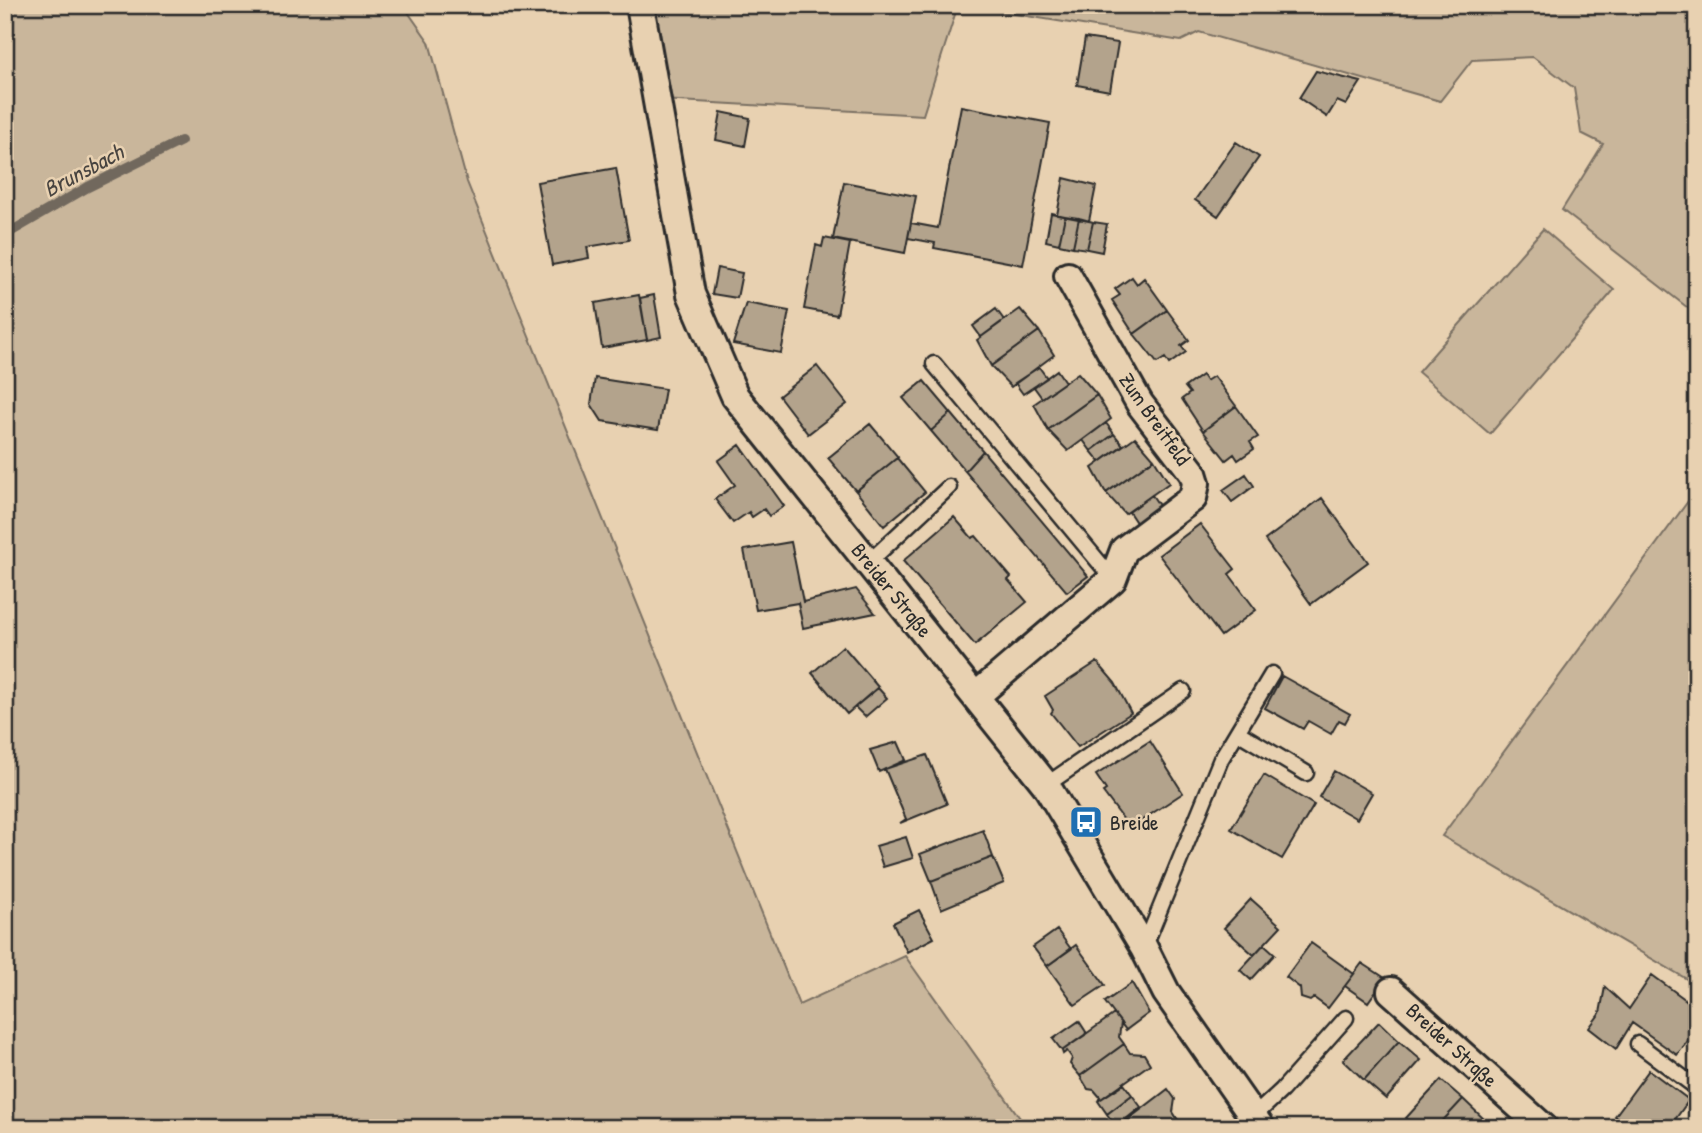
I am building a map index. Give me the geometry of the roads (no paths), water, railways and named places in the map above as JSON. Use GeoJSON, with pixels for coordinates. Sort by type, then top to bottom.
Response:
{"type":"FeatureCollection","features":[{"type":"Feature","properties":{"kind":"street","name":"Breider Straße"},"geometry":{"type":"LineString","coordinates":[[640,5],[691,294],[736,396],[977,695],[1046,785],[1144,948],[1166,992],[1257,1123]]}},
{"type":"Feature","properties":{"kind":"street","name":"Zum Breitfeld"},"geometry":{"type":"LineString","coordinates":[[977,695],[1112,579],[1124,550],[1194,498],[1196,484],[1193,473],[1140,404],[1068,276]]}},
{"type":"Feature","properties":{"kind":"street","name":"Breider Straße"},"geometry":{"type":"LineString","coordinates":[[1391,991],[1544,1128]]}},
{"type":"Feature","properties":{"kind":"lane"},"geometry":{"type":"LineString","coordinates":[[934,364],[1112,579]]}},
{"type":"Feature","properties":{"kind":"lane"},"geometry":{"type":"LineString","coordinates":[[869,562],[949,487]]}},
{"type":"Feature","properties":{"kind":"lane"},"geometry":{"type":"LineString","coordinates":[[1144,948],[1221,759],[1272,674]]}},
{"type":"Feature","properties":{"kind":"lane"},"geometry":{"type":"LineString","coordinates":[[1046,785],[1183,691]]}},
{"type":"Feature","properties":{"kind":"lane"},"geometry":{"type":"LineString","coordinates":[[1239,733],[1306,773]]}},
{"type":"Feature","properties":{"kind":"lane"},"geometry":{"type":"LineString","coordinates":[[1257,1123],[1282,1090],[1346,1018]]}},
{"type":"Feature","properties":{"kind":"lane"},"geometry":{"type":"LineString","coordinates":[[1638,1044],[1697,1088]]}},
{"type":"Feature","properties":{"kind":"waterway","name":"Brunsbach"},"geometry":{"type":"LineString","coordinates":[[5,235],[88,187],[181,141]]}},
{"type":"Feature","properties":{"kind":"place","name":"Breide"},"geometry":{"type":"Point","coordinates":[1086,822]}}]}
